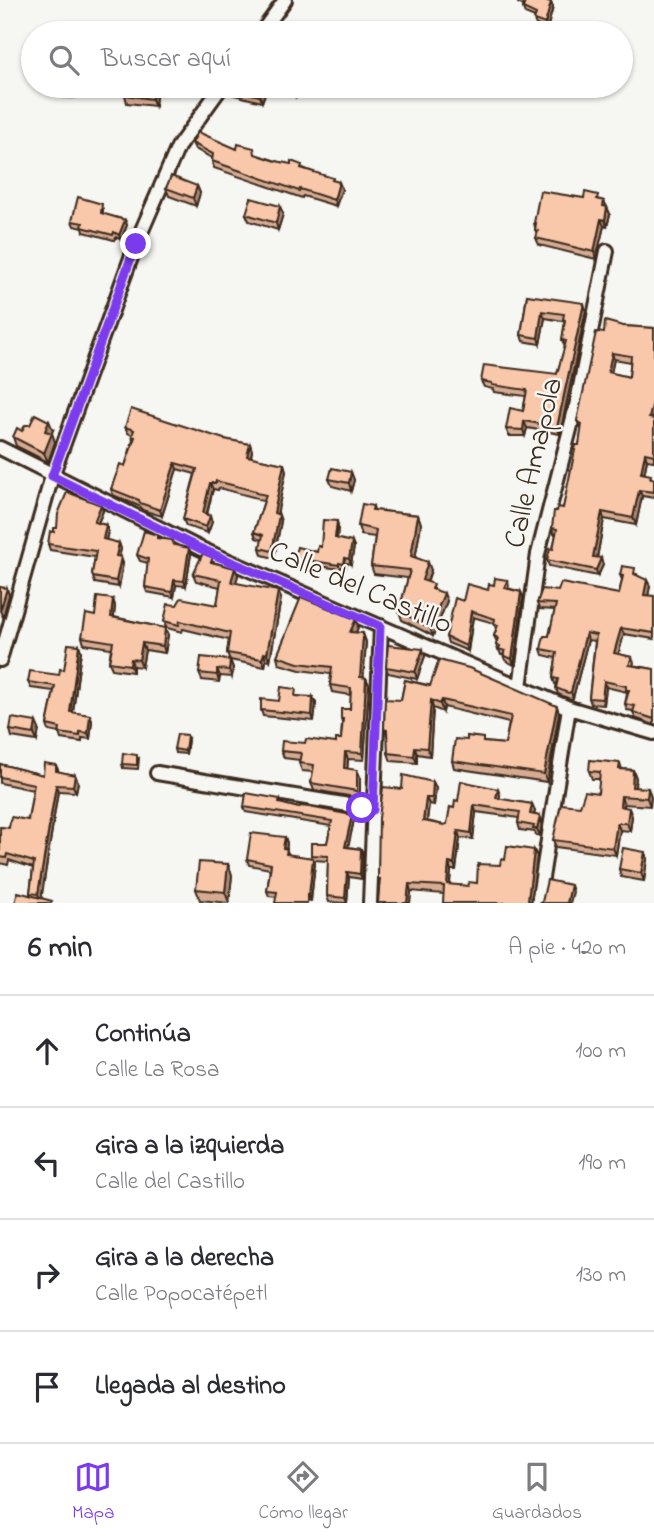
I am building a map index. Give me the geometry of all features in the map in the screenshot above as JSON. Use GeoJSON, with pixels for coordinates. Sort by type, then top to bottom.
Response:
{"type":"FeatureCollection","features":[{"type":"Feature","properties":{"kind":"street"},"geometry":{"type":"LineString","coordinates":[[270,21],[285,0]]}},
{"type":"Feature","properties":{"kind":"street"},"geometry":{"type":"LineString","coordinates":[[0,660],[52,476],[136,244],[178,147],[213,98]]}},
{"type":"Feature","properties":{"kind":"street","name":"Calle Amapola"},"geometry":{"type":"LineString","coordinates":[[520,687],[538,554],[577,402],[607,251]]}},
{"type":"Feature","properties":{"kind":"street"},"geometry":{"type":"LineString","coordinates":[[0,448],[52,476]]}},
{"type":"Feature","properties":{"kind":"street","name":"Calle del Castillo"},"geometry":{"type":"LineString","coordinates":[[52,476],[199,548],[569,708],[654,733]]}},
{"type":"Feature","properties":{"kind":"street"},"geometry":{"type":"LineString","coordinates":[[370,903],[380,626]]}},
{"type":"Feature","properties":{"kind":"street"},"geometry":{"type":"LineString","coordinates":[[538,903],[569,708]]}},
{"type":"Feature","properties":{"kind":"street"},"geometry":{"type":"LineString","coordinates":[[157,773],[373,810]]}},
{"type":"Feature","properties":{"kind":"building"},"geometry":{"type":"Polygon","coordinates":[[[521,0],[551,2],[546,21],[534,20],[536,14],[523,8],[525,2],[521,0]]]}},
{"type":"Feature","properties":{"kind":"building"},"geometry":{"type":"Polygon","coordinates":[[[198,132],[237,149],[238,144],[254,148],[255,154],[291,164],[291,161],[302,165],[301,168],[333,178],[332,180],[339,182],[334,200],[212,161],[213,154],[192,143],[198,132]]]}},
{"type":"Feature","properties":{"kind":"building"},"geometry":{"type":"Polygon","coordinates":[[[171,176],[197,186],[193,198],[166,188],[171,176]]]}},
{"type":"Feature","properties":{"kind":"building"},"geometry":{"type":"Polygon","coordinates":[[[540,191],[584,198],[585,192],[598,195],[597,199],[604,201],[603,206],[607,207],[605,220],[601,219],[594,252],[536,238],[538,231],[535,230],[534,223],[540,191]]]}},
{"type":"Feature","properties":{"kind":"building"},"geometry":{"type":"Polygon","coordinates":[[[78,197],[102,204],[101,213],[125,220],[119,235],[82,227],[83,223],[72,221],[78,197]]]}},
{"type":"Feature","properties":{"kind":"building"},"geometry":{"type":"Polygon","coordinates":[[[251,198],[280,206],[276,223],[246,214],[251,198]]]}},
{"type":"Feature","properties":{"kind":"building"},"geometry":{"type":"Polygon","coordinates":[[[527,295],[584,303],[557,427],[524,421],[523,430],[506,429],[510,408],[523,411],[527,390],[481,381],[484,365],[557,374],[566,341],[562,340],[564,314],[542,311],[538,338],[521,335],[527,295]]]}},
{"type":"Feature","properties":{"kind":"building"},"geometry":{"type":"Polygon","coordinates":[[[605,321],[623,326],[654,328],[654,398],[649,418],[654,419],[654,455],[645,453],[641,473],[651,475],[650,478],[654,479],[654,492],[639,490],[633,518],[602,512],[593,557],[601,558],[596,570],[547,560],[550,548],[553,549],[557,529],[552,528],[554,511],[557,511],[558,507],[563,508],[576,445],[579,445],[582,424],[577,421],[596,332],[604,333],[605,321]],[[612,353],[608,372],[629,377],[631,356],[612,353]]]}},
{"type":"Feature","properties":{"kind":"building"},"geometry":{"type":"Polygon","coordinates":[[[131,409],[224,439],[250,444],[247,456],[284,464],[274,513],[279,515],[272,551],[260,548],[263,535],[254,532],[266,495],[256,491],[216,481],[210,483],[203,513],[210,516],[206,527],[183,519],[197,469],[175,463],[160,510],[111,489],[120,464],[125,466],[135,437],[132,436],[134,430],[125,427],[131,409]]]}},
{"type":"Feature","properties":{"kind":"building"},"geometry":{"type":"Polygon","coordinates":[[[35,414],[49,421],[45,431],[52,433],[44,453],[13,437],[17,428],[22,431],[25,425],[30,425],[35,414]]]}},
{"type":"Feature","properties":{"kind":"building"},"geometry":{"type":"Polygon","coordinates":[[[332,468],[351,472],[349,483],[329,479],[332,468]]]}},
{"type":"Feature","properties":{"kind":"building"},"geometry":{"type":"Polygon","coordinates":[[[67,492],[101,505],[94,522],[106,525],[103,539],[119,543],[116,556],[121,557],[116,581],[93,577],[96,551],[48,544],[50,531],[54,532],[54,528],[57,528],[58,514],[67,492]]]}},
{"type":"Feature","properties":{"kind":"building"},"geometry":{"type":"Polygon","coordinates":[[[362,504],[373,506],[372,510],[418,515],[411,556],[428,562],[422,580],[434,584],[432,589],[444,593],[430,628],[399,611],[410,570],[371,566],[376,530],[358,526],[362,504]]]}},
{"type":"Feature","properties":{"kind":"building"},"geometry":{"type":"Polygon","coordinates":[[[323,520],[337,521],[335,538],[352,542],[349,559],[345,558],[344,564],[294,558],[297,547],[317,552],[318,546],[321,547],[323,520]]]}},
{"type":"Feature","properties":{"kind":"building"},"geometry":{"type":"Polygon","coordinates":[[[144,531],[157,535],[157,538],[172,540],[174,545],[189,548],[184,581],[174,580],[172,592],[145,587],[148,559],[137,555],[144,531]]]}},
{"type":"Feature","properties":{"kind":"building"},"geometry":{"type":"Polygon","coordinates":[[[203,553],[213,557],[211,562],[235,568],[231,582],[278,591],[267,654],[264,653],[262,659],[227,653],[230,633],[180,621],[179,625],[164,621],[168,604],[177,605],[181,598],[217,605],[221,580],[193,574],[203,553]]]}},
{"type":"Feature","properties":{"kind":"building"},"geometry":{"type":"Polygon","coordinates":[[[622,566],[635,568],[634,574],[647,580],[644,595],[654,596],[654,633],[621,628],[614,653],[632,657],[629,665],[654,669],[654,719],[633,712],[635,706],[625,704],[629,690],[626,690],[626,686],[604,681],[602,699],[589,698],[596,635],[586,633],[571,692],[568,693],[556,688],[558,679],[553,678],[557,652],[541,649],[544,636],[549,636],[556,604],[537,603],[542,589],[558,591],[561,583],[619,594],[622,566]]]}},
{"type":"Feature","properties":{"kind":"building"},"geometry":{"type":"Polygon","coordinates":[[[495,578],[507,580],[505,588],[521,592],[512,659],[503,655],[505,651],[496,645],[498,638],[494,636],[498,625],[494,624],[495,619],[471,611],[466,646],[446,637],[455,598],[463,601],[467,584],[488,590],[489,584],[494,585],[495,578]]]}},
{"type":"Feature","properties":{"kind":"building"},"geometry":{"type":"Polygon","coordinates":[[[0,587],[7,588],[0,611],[0,587]]]}},
{"type":"Feature","properties":{"kind":"building"},"geometry":{"type":"Polygon","coordinates":[[[97,597],[113,599],[111,617],[165,628],[163,646],[142,643],[139,660],[131,659],[130,665],[109,662],[113,642],[82,637],[86,614],[95,616],[97,597]]]}},
{"type":"Feature","properties":{"kind":"building"},"geometry":{"type":"Polygon","coordinates":[[[301,597],[356,619],[350,632],[363,633],[360,677],[366,678],[362,753],[345,752],[344,768],[357,770],[357,791],[311,783],[314,765],[299,763],[301,753],[281,751],[282,741],[305,743],[306,739],[336,743],[336,739],[341,739],[341,709],[350,709],[351,688],[330,685],[332,667],[298,663],[277,656],[301,597]]]}},
{"type":"Feature","properties":{"kind":"building"},"geometry":{"type":"Polygon","coordinates":[[[68,644],[79,645],[70,712],[90,715],[88,733],[80,732],[80,736],[59,733],[60,728],[47,725],[55,686],[28,682],[30,671],[59,675],[60,669],[64,670],[68,644]]]}},
{"type":"Feature","properties":{"kind":"building"},"geometry":{"type":"Polygon","coordinates":[[[388,645],[423,649],[415,672],[386,667],[388,645]]]}},
{"type":"Feature","properties":{"kind":"building"},"geometry":{"type":"Polygon","coordinates":[[[201,657],[230,660],[229,670],[217,669],[217,675],[199,673],[201,657]]]}},
{"type":"Feature","properties":{"kind":"building"},"geometry":{"type":"Polygon","coordinates":[[[439,660],[469,668],[557,706],[544,774],[452,761],[455,739],[467,740],[467,736],[483,738],[483,742],[505,744],[511,716],[442,700],[440,704],[431,700],[427,748],[415,747],[414,756],[388,753],[387,730],[384,729],[385,699],[401,700],[405,680],[430,686],[439,660]]]}},
{"type":"Feature","properties":{"kind":"building"},"geometry":{"type":"Polygon","coordinates":[[[281,687],[296,689],[295,696],[313,697],[312,715],[261,710],[261,699],[279,701],[281,687]]]}},
{"type":"Feature","properties":{"kind":"building"},"geometry":{"type":"Polygon","coordinates":[[[12,718],[36,722],[34,734],[10,730],[12,718]]]}},
{"type":"Feature","properties":{"kind":"building"},"geometry":{"type":"Polygon","coordinates":[[[177,734],[187,735],[185,751],[174,749],[177,734]]]}},
{"type":"Feature","properties":{"kind":"building"},"geometry":{"type":"Polygon","coordinates":[[[123,753],[137,755],[137,765],[122,764],[123,753]]]}},
{"type":"Feature","properties":{"kind":"building"},"geometry":{"type":"Polygon","coordinates":[[[590,760],[620,763],[619,769],[633,770],[632,787],[648,788],[647,798],[621,796],[620,806],[629,808],[627,823],[617,823],[613,848],[553,840],[561,804],[580,806],[585,791],[598,793],[600,772],[589,771],[590,760]]]}},
{"type":"Feature","properties":{"kind":"building"},"geometry":{"type":"Polygon","coordinates":[[[44,763],[56,765],[56,771],[75,775],[73,786],[56,785],[38,894],[30,893],[34,862],[7,854],[6,858],[0,857],[0,827],[9,828],[11,817],[28,820],[34,784],[0,777],[0,764],[43,775],[44,763]]]}},
{"type":"Feature","properties":{"kind":"building"},"geometry":{"type":"Polygon","coordinates":[[[403,775],[433,782],[432,798],[426,798],[423,821],[447,824],[450,807],[454,808],[455,800],[458,801],[461,781],[498,789],[496,798],[532,804],[530,814],[540,816],[537,829],[518,823],[520,812],[474,805],[471,833],[458,831],[454,864],[449,863],[447,884],[468,886],[469,882],[477,883],[478,864],[500,865],[501,859],[505,860],[507,846],[534,850],[528,900],[531,903],[443,903],[444,886],[409,884],[407,903],[378,903],[379,818],[383,787],[402,789],[403,775]]]}},
{"type":"Feature","properties":{"kind":"building"},"geometry":{"type":"Polygon","coordinates":[[[246,793],[280,799],[279,803],[299,808],[309,807],[352,815],[345,847],[361,849],[360,874],[347,872],[345,898],[327,896],[328,856],[311,855],[311,843],[327,843],[332,821],[244,807],[246,793]]]}},
{"type":"Feature","properties":{"kind":"building"},"geometry":{"type":"Polygon","coordinates":[[[251,833],[285,837],[283,848],[287,849],[286,854],[313,858],[307,903],[275,903],[277,892],[267,891],[271,864],[247,859],[251,833]]]}},
{"type":"Feature","properties":{"kind":"building"},"geometry":{"type":"Polygon","coordinates":[[[623,848],[645,852],[641,873],[619,869],[623,848]]]}},
{"type":"Feature","properties":{"kind":"building"},"geometry":{"type":"Polygon","coordinates":[[[199,862],[228,864],[225,892],[196,889],[199,862]]]}},
{"type":"Feature","properties":{"kind":"building"},"geometry":{"type":"Polygon","coordinates":[[[547,880],[571,885],[567,903],[539,903],[542,902],[547,880]]]}},
{"type":"Feature","properties":{"kind":"building"},"geometry":{"type":"Polygon","coordinates":[[[18,892],[52,901],[15,903],[18,892]]]}},
{"type":"Feature","properties":{"kind":"route"},"geometry":{"type":"LineString","coordinates":[[136,244],[52,476],[199,548],[380,626],[373,810],[362,808]]}}]}
